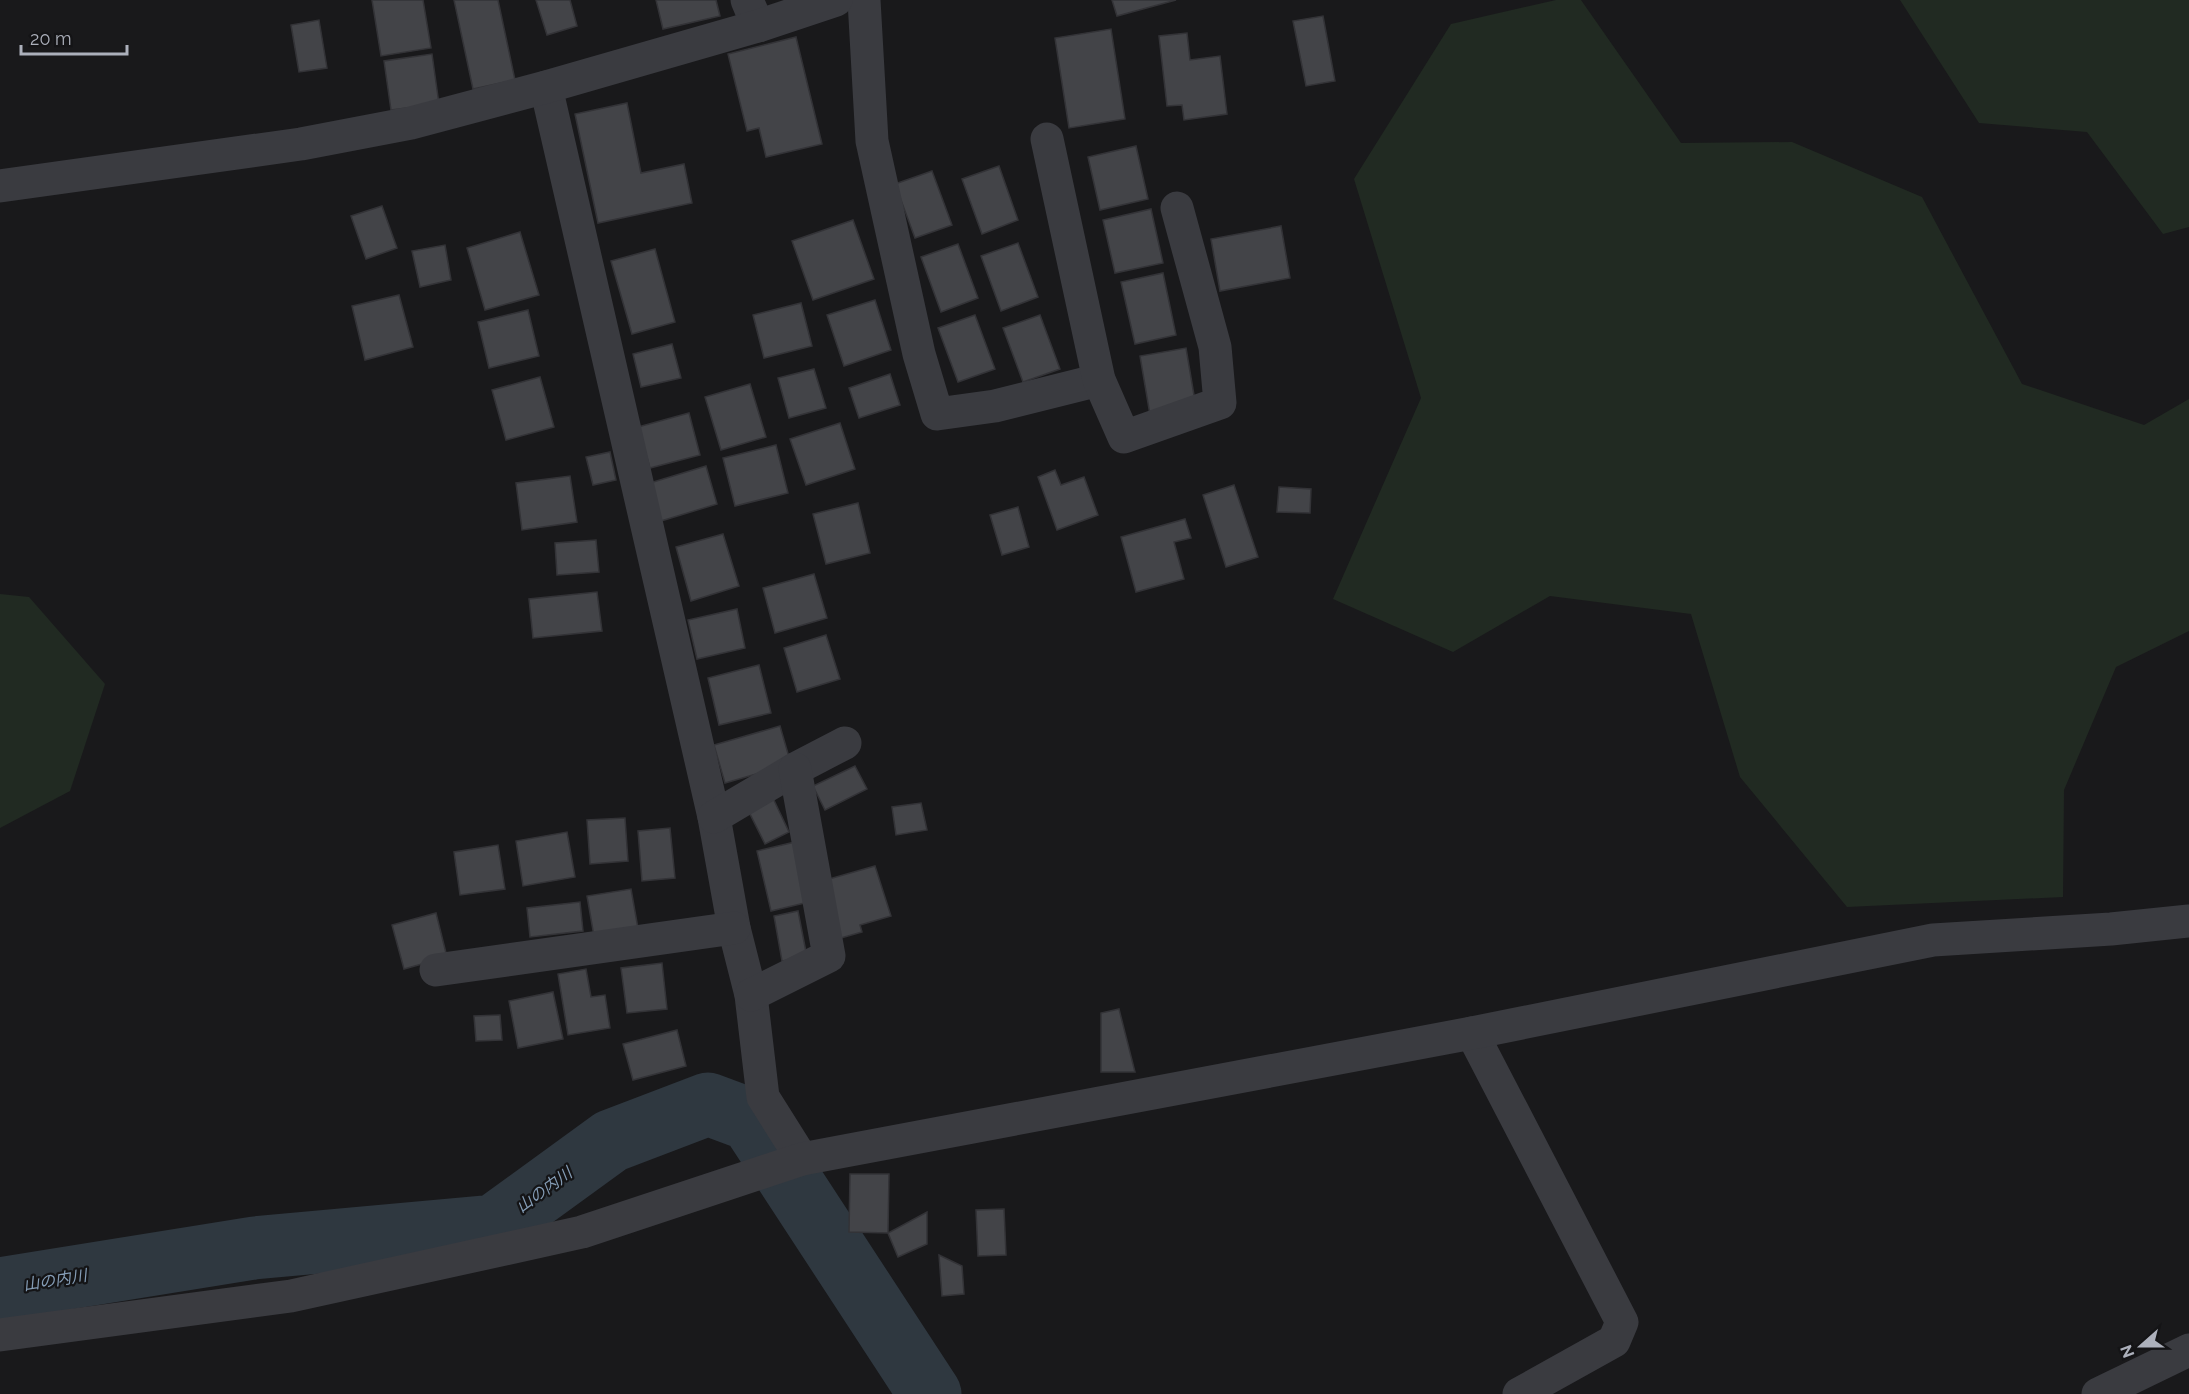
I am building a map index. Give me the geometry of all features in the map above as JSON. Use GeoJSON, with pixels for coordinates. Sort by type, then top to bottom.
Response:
{"type":"FeatureCollection","features":[{"type":"Feature","properties":{"kind":"street"},"geometry":{"type":"LineString","coordinates":[[0,186],[301,144],[411,123],[546,87],[752,13],[836,0]]}},
{"type":"Feature","properties":{"kind":"street"},"geometry":{"type":"LineString","coordinates":[[864,0],[872,141],[919,354],[938,414],[995,406],[1100,381]]}},
{"type":"Feature","properties":{"kind":"street"},"geometry":{"type":"LineString","coordinates":[[546,87],[714,817],[734,928],[751,995],[763,1097],[802,1159]]}},
{"type":"Feature","properties":{"kind":"street"},"geometry":{"type":"LineString","coordinates":[[1047,139],[1100,381],[1124,437],[1220,403],[1215,347],[1177,208]]}},
{"type":"Feature","properties":{"kind":"street"},"geometry":{"type":"LineString","coordinates":[[714,817],[795,769],[845,743]]}},
{"type":"Feature","properties":{"kind":"street"},"geometry":{"type":"LineString","coordinates":[[751,995],[829,956],[795,769]]}},
{"type":"Feature","properties":{"kind":"street"},"geometry":{"type":"LineString","coordinates":[[0,1335],[291,1296],[582,1232],[802,1159],[1473,1033],[1933,940],[2111,929],[2189,921]]}},
{"type":"Feature","properties":{"kind":"street"},"geometry":{"type":"LineString","coordinates":[[436,970],[734,928]]}},
{"type":"Feature","properties":{"kind":"street"},"geometry":{"type":"LineString","coordinates":[[1473,1033],[1622,1322],[1614,1341],[1519,1394]]}},
{"type":"Feature","properties":{"kind":"street"},"geometry":{"type":"LineString","coordinates":[[2098,1394],[2189,1350]]}},
{"type":"Feature","properties":{"kind":"shaded area"},"geometry":{"type":"Polygon","coordinates":[[[1556,0],[1581,0],[1681,143],[1792,142],[1922,197],[2022,384],[2144,425],[2189,399],[2189,631],[2116,667],[2064,790],[2063,897],[1847,907],[1740,777],[1691,614],[1550,596],[1453,652],[1333,599],[1421,398],[1354,179],[1451,24],[1556,0]]]}},
{"type":"Feature","properties":{"kind":"shaded area"},"geometry":{"type":"Polygon","coordinates":[[[1900,0],[2189,0],[2189,227],[2163,234],[2087,132],[1979,123],[1900,0]]]}},
{"type":"Feature","properties":{"kind":"shaded area"},"geometry":{"type":"Polygon","coordinates":[[[0,594],[29,597],[105,684],[70,791],[0,828],[0,594]]]}},
{"type":"Feature","properties":{"kind":"building"},"geometry":{"type":"Polygon","coordinates":[[[372,0],[423,0],[431,48],[381,56],[372,0]]]}},
{"type":"Feature","properties":{"kind":"building"},"geometry":{"type":"Polygon","coordinates":[[[454,0],[498,0],[515,80],[473,89],[454,0]]]}},
{"type":"Feature","properties":{"kind":"building"},"geometry":{"type":"Polygon","coordinates":[[[536,0],[570,0],[577,26],[547,35],[536,0]]]}},
{"type":"Feature","properties":{"kind":"building"},"geometry":{"type":"Polygon","coordinates":[[[656,0],[716,0],[720,16],[663,29],[656,0]]]}},
{"type":"Feature","properties":{"kind":"building"},"geometry":{"type":"Polygon","coordinates":[[[1112,0],[1176,0],[1117,16],[1112,0]]]}},
{"type":"Feature","properties":{"kind":"building"},"geometry":{"type":"Polygon","coordinates":[[[1323,16],[1335,81],[1306,86],[1293,21],[1323,16]]]}},
{"type":"Feature","properties":{"kind":"building"},"geometry":{"type":"Polygon","coordinates":[[[319,20],[327,68],[299,72],[291,25],[319,20]]]}},
{"type":"Feature","properties":{"kind":"building"},"geometry":{"type":"Polygon","coordinates":[[[1111,29],[1125,119],[1069,128],[1055,38],[1111,29]]]}},
{"type":"Feature","properties":{"kind":"building"},"geometry":{"type":"Polygon","coordinates":[[[1187,33],[1190,60],[1220,56],[1227,114],[1184,120],[1182,105],[1167,106],[1159,36],[1187,33]]]}},
{"type":"Feature","properties":{"kind":"building"},"geometry":{"type":"Polygon","coordinates":[[[796,37],[822,144],[766,157],[759,128],[747,131],[728,54],[796,37]]]}},
{"type":"Feature","properties":{"kind":"building"},"geometry":{"type":"Polygon","coordinates":[[[432,54],[439,104],[391,110],[384,61],[432,54]]]}},
{"type":"Feature","properties":{"kind":"building"},"geometry":{"type":"Polygon","coordinates":[[[627,103],[641,173],[684,164],[692,203],[598,223],[575,114],[627,103]]]}},
{"type":"Feature","properties":{"kind":"building"},"geometry":{"type":"Polygon","coordinates":[[[1136,146],[1148,199],[1100,210],[1088,157],[1136,146]]]}},
{"type":"Feature","properties":{"kind":"building"},"geometry":{"type":"Polygon","coordinates":[[[999,166],[1018,220],[982,234],[962,179],[999,166]]]}},
{"type":"Feature","properties":{"kind":"building"},"geometry":{"type":"Polygon","coordinates":[[[932,171],[952,225],[915,238],[895,184],[932,171]]]}},
{"type":"Feature","properties":{"kind":"building"},"geometry":{"type":"Polygon","coordinates":[[[382,206],[397,248],[366,259],[351,216],[382,206]]]}},
{"type":"Feature","properties":{"kind":"building"},"geometry":{"type":"Polygon","coordinates":[[[1151,209],[1163,263],[1115,273],[1103,220],[1151,209]]]}},
{"type":"Feature","properties":{"kind":"building"},"geometry":{"type":"Polygon","coordinates":[[[853,220],[874,279],[813,300],[792,241],[853,220]]]}},
{"type":"Feature","properties":{"kind":"building"},"geometry":{"type":"Polygon","coordinates":[[[1281,226],[1290,278],[1220,291],[1211,239],[1281,226]]]}},
{"type":"Feature","properties":{"kind":"building"},"geometry":{"type":"Polygon","coordinates":[[[520,232],[539,295],[485,310],[467,248],[520,232]]]}},
{"type":"Feature","properties":{"kind":"building"},"geometry":{"type":"Polygon","coordinates":[[[1018,243],[1038,297],[1001,311],[981,256],[1018,243]]]}},
{"type":"Feature","properties":{"kind":"building"},"geometry":{"type":"Polygon","coordinates":[[[958,244],[978,298],[941,312],[921,257],[958,244]]]}},
{"type":"Feature","properties":{"kind":"building"},"geometry":{"type":"Polygon","coordinates":[[[445,245],[451,280],[420,287],[412,251],[445,245]]]}},
{"type":"Feature","properties":{"kind":"building"},"geometry":{"type":"Polygon","coordinates":[[[655,249],[675,322],[632,334],[611,261],[655,249]]]}},
{"type":"Feature","properties":{"kind":"building"},"geometry":{"type":"Polygon","coordinates":[[[1163,273],[1176,335],[1135,344],[1121,282],[1163,273]]]}},
{"type":"Feature","properties":{"kind":"building"},"geometry":{"type":"Polygon","coordinates":[[[399,295],[413,347],[365,360],[352,306],[399,295]]]}},
{"type":"Feature","properties":{"kind":"building"},"geometry":{"type":"Polygon","coordinates":[[[875,300],[891,350],[844,366],[827,315],[875,300]]]}},
{"type":"Feature","properties":{"kind":"building"},"geometry":{"type":"Polygon","coordinates":[[[801,303],[812,346],[764,358],[753,315],[801,303]]]}},
{"type":"Feature","properties":{"kind":"building"},"geometry":{"type":"Polygon","coordinates":[[[528,310],[539,356],[489,368],[478,322],[528,310]]]}},
{"type":"Feature","properties":{"kind":"building"},"geometry":{"type":"Polygon","coordinates":[[[975,315],[995,369],[958,382],[938,328],[975,315]]]}},
{"type":"Feature","properties":{"kind":"building"},"geometry":{"type":"Polygon","coordinates":[[[1040,315],[1060,369],[1023,382],[1003,328],[1040,315]]]}},
{"type":"Feature","properties":{"kind":"building"},"geometry":{"type":"Polygon","coordinates":[[[672,344],[681,378],[641,387],[633,354],[672,344]]]}},
{"type":"Feature","properties":{"kind":"building"},"geometry":{"type":"Polygon","coordinates":[[[1186,348],[1196,407],[1150,415],[1140,356],[1186,348]]]}},
{"type":"Feature","properties":{"kind":"building"},"geometry":{"type":"Polygon","coordinates":[[[814,369],[826,408],[789,418],[778,378],[814,369]]]}},
{"type":"Feature","properties":{"kind":"building"},"geometry":{"type":"Polygon","coordinates":[[[890,374],[900,405],[859,418],[849,388],[890,374]]]}},
{"type":"Feature","properties":{"kind":"building"},"geometry":{"type":"Polygon","coordinates":[[[540,377],[554,427],[506,440],[492,390],[540,377]]]}},
{"type":"Feature","properties":{"kind":"building"},"geometry":{"type":"Polygon","coordinates":[[[750,384],[766,437],[721,450],[705,397],[750,384]]]}},
{"type":"Feature","properties":{"kind":"building"},"geometry":{"type":"Polygon","coordinates":[[[689,413],[700,455],[650,468],[638,427],[689,413]]]}},
{"type":"Feature","properties":{"kind":"building"},"geometry":{"type":"Polygon","coordinates":[[[840,423],[855,469],[806,485],[790,439],[840,423]]]}},
{"type":"Feature","properties":{"kind":"building"},"geometry":{"type":"Polygon","coordinates":[[[776,445],[788,493],[735,506],[723,458],[776,445]]]}},
{"type":"Feature","properties":{"kind":"building"},"geometry":{"type":"Polygon","coordinates":[[[610,452],[616,480],[593,485],[586,457],[610,452]]]}},
{"type":"Feature","properties":{"kind":"building"},"geometry":{"type":"Polygon","coordinates":[[[706,466],[717,504],[661,521],[650,483],[706,466]]]}},
{"type":"Feature","properties":{"kind":"building"},"geometry":{"type":"Polygon","coordinates":[[[1055,470],[1061,485],[1084,477],[1098,515],[1057,530],[1038,477],[1055,470]]]}},
{"type":"Feature","properties":{"kind":"building"},"geometry":{"type":"Polygon","coordinates":[[[570,476],[577,522],[522,530],[516,483],[570,476]]]}},
{"type":"Feature","properties":{"kind":"building"},"geometry":{"type":"Polygon","coordinates":[[[1234,485],[1258,557],[1226,567],[1203,495],[1234,485]]]}},
{"type":"Feature","properties":{"kind":"building"},"geometry":{"type":"Polygon","coordinates":[[[1279,487],[1311,489],[1310,513],[1277,512],[1279,487]]]}},
{"type":"Feature","properties":{"kind":"building"},"geometry":{"type":"Polygon","coordinates":[[[858,503],[870,553],[826,564],[813,514],[858,503]]]}},
{"type":"Feature","properties":{"kind":"building"},"geometry":{"type":"Polygon","coordinates":[[[1018,507],[1029,547],[1002,555],[990,515],[1018,507]]]}},
{"type":"Feature","properties":{"kind":"building"},"geometry":{"type":"Polygon","coordinates":[[[1185,519],[1191,538],[1174,542],[1184,579],[1136,592],[1121,537],[1185,519]]]}},
{"type":"Feature","properties":{"kind":"building"},"geometry":{"type":"Polygon","coordinates":[[[723,534],[739,586],[691,601],[676,547],[723,534]]]}},
{"type":"Feature","properties":{"kind":"building"},"geometry":{"type":"Polygon","coordinates":[[[596,540],[599,572],[557,575],[555,543],[596,540]]]}},
{"type":"Feature","properties":{"kind":"building"},"geometry":{"type":"Polygon","coordinates":[[[814,574],[827,618],[775,633],[763,588],[814,574]]]}},
{"type":"Feature","properties":{"kind":"building"},"geometry":{"type":"Polygon","coordinates":[[[597,592],[602,631],[533,638],[529,599],[597,592]]]}},
{"type":"Feature","properties":{"kind":"building"},"geometry":{"type":"Polygon","coordinates":[[[737,609],[745,648],[697,659],[688,620],[737,609]]]}},
{"type":"Feature","properties":{"kind":"building"},"geometry":{"type":"Polygon","coordinates":[[[826,635],[840,679],[797,692],[784,648],[826,635]]]}},
{"type":"Feature","properties":{"kind":"building"},"geometry":{"type":"Polygon","coordinates":[[[759,665],[771,713],[719,725],[708,678],[759,665]]]}},
{"type":"Feature","properties":{"kind":"building"},"geometry":{"type":"Polygon","coordinates":[[[780,726],[791,764],[725,783],[714,745],[780,726]]]}},
{"type":"Feature","properties":{"kind":"building"},"geometry":{"type":"Polygon","coordinates":[[[855,766],[867,789],[825,810],[813,786],[855,766]]]}},
{"type":"Feature","properties":{"kind":"building"},"geometry":{"type":"Polygon","coordinates":[[[772,796],[789,832],[765,844],[747,808],[772,796]]]}},
{"type":"Feature","properties":{"kind":"building"},"geometry":{"type":"Polygon","coordinates":[[[921,803],[927,830],[896,835],[892,807],[921,803]]]}},
{"type":"Feature","properties":{"kind":"building"},"geometry":{"type":"Polygon","coordinates":[[[625,818],[628,861],[590,864],[587,820],[625,818]]]}},
{"type":"Feature","properties":{"kind":"building"},"geometry":{"type":"Polygon","coordinates":[[[670,828],[675,878],[642,881],[638,831],[670,828]]]}},
{"type":"Feature","properties":{"kind":"building"},"geometry":{"type":"Polygon","coordinates":[[[567,832],[575,877],[523,886],[516,841],[567,832]]]}},
{"type":"Feature","properties":{"kind":"building"},"geometry":{"type":"Polygon","coordinates":[[[795,842],[809,902],[771,911],[757,851],[795,842]]]}},
{"type":"Feature","properties":{"kind":"building"},"geometry":{"type":"Polygon","coordinates":[[[498,845],[505,889],[460,895],[454,852],[498,845]]]}},
{"type":"Feature","properties":{"kind":"building"},"geometry":{"type":"Polygon","coordinates":[[[875,866],[891,916],[860,925],[862,932],[834,940],[829,879],[875,866]]]}},
{"type":"Feature","properties":{"kind":"building"},"geometry":{"type":"Polygon","coordinates":[[[631,889],[639,934],[595,942],[587,896],[631,889]]]}},
{"type":"Feature","properties":{"kind":"building"},"geometry":{"type":"Polygon","coordinates":[[[580,902],[583,931],[530,937],[527,908],[580,902]]]}},
{"type":"Feature","properties":{"kind":"building"},"geometry":{"type":"Polygon","coordinates":[[[798,911],[807,957],[782,961],[774,916],[798,911]]]}},
{"type":"Feature","properties":{"kind":"building"},"geometry":{"type":"Polygon","coordinates":[[[436,913],[447,957],[404,969],[392,925],[436,913]]]}},
{"type":"Feature","properties":{"kind":"building"},"geometry":{"type":"Polygon","coordinates":[[[662,963],[667,1009],[627,1013],[621,968],[662,963]]]}},
{"type":"Feature","properties":{"kind":"building"},"geometry":{"type":"Polygon","coordinates":[[[586,969],[591,997],[605,995],[610,1028],[568,1035],[558,974],[586,969]]]}},
{"type":"Feature","properties":{"kind":"building"},"geometry":{"type":"Polygon","coordinates":[[[553,992],[563,1039],[518,1048],[509,1001],[553,992]]]}},
{"type":"Feature","properties":{"kind":"building"},"geometry":{"type":"Polygon","coordinates":[[[1119,1009],[1135,1072],[1101,1072],[1101,1013],[1119,1009]]]}},
{"type":"Feature","properties":{"kind":"building"},"geometry":{"type":"Polygon","coordinates":[[[500,1015],[502,1040],[476,1041],[474,1016],[500,1015]]]}},
{"type":"Feature","properties":{"kind":"building"},"geometry":{"type":"Polygon","coordinates":[[[677,1030],[686,1066],[633,1080],[623,1044],[677,1030]]]}},
{"type":"Feature","properties":{"kind":"building"},"geometry":{"type":"Polygon","coordinates":[[[850,1174],[889,1174],[888,1233],[849,1232],[850,1174]]]}},
{"type":"Feature","properties":{"kind":"building"},"geometry":{"type":"Polygon","coordinates":[[[1004,1209],[1006,1255],[978,1256],[976,1210],[1004,1209]]]}},
{"type":"Feature","properties":{"kind":"building"},"geometry":{"type":"Polygon","coordinates":[[[927,1212],[927,1244],[898,1257],[888,1233],[927,1212]]]}},
{"type":"Feature","properties":{"kind":"building"},"geometry":{"type":"Polygon","coordinates":[[[939,1255],[962,1266],[964,1294],[942,1296],[939,1255]]]}},
{"type":"Feature","properties":{"kind":"waterway","name":"山の内川"},"geometry":{"type":"LineString","coordinates":[[0,1289],[254,1248],[494,1226],[611,1141],[708,1104],[751,1120],[930,1394]]}}]}
